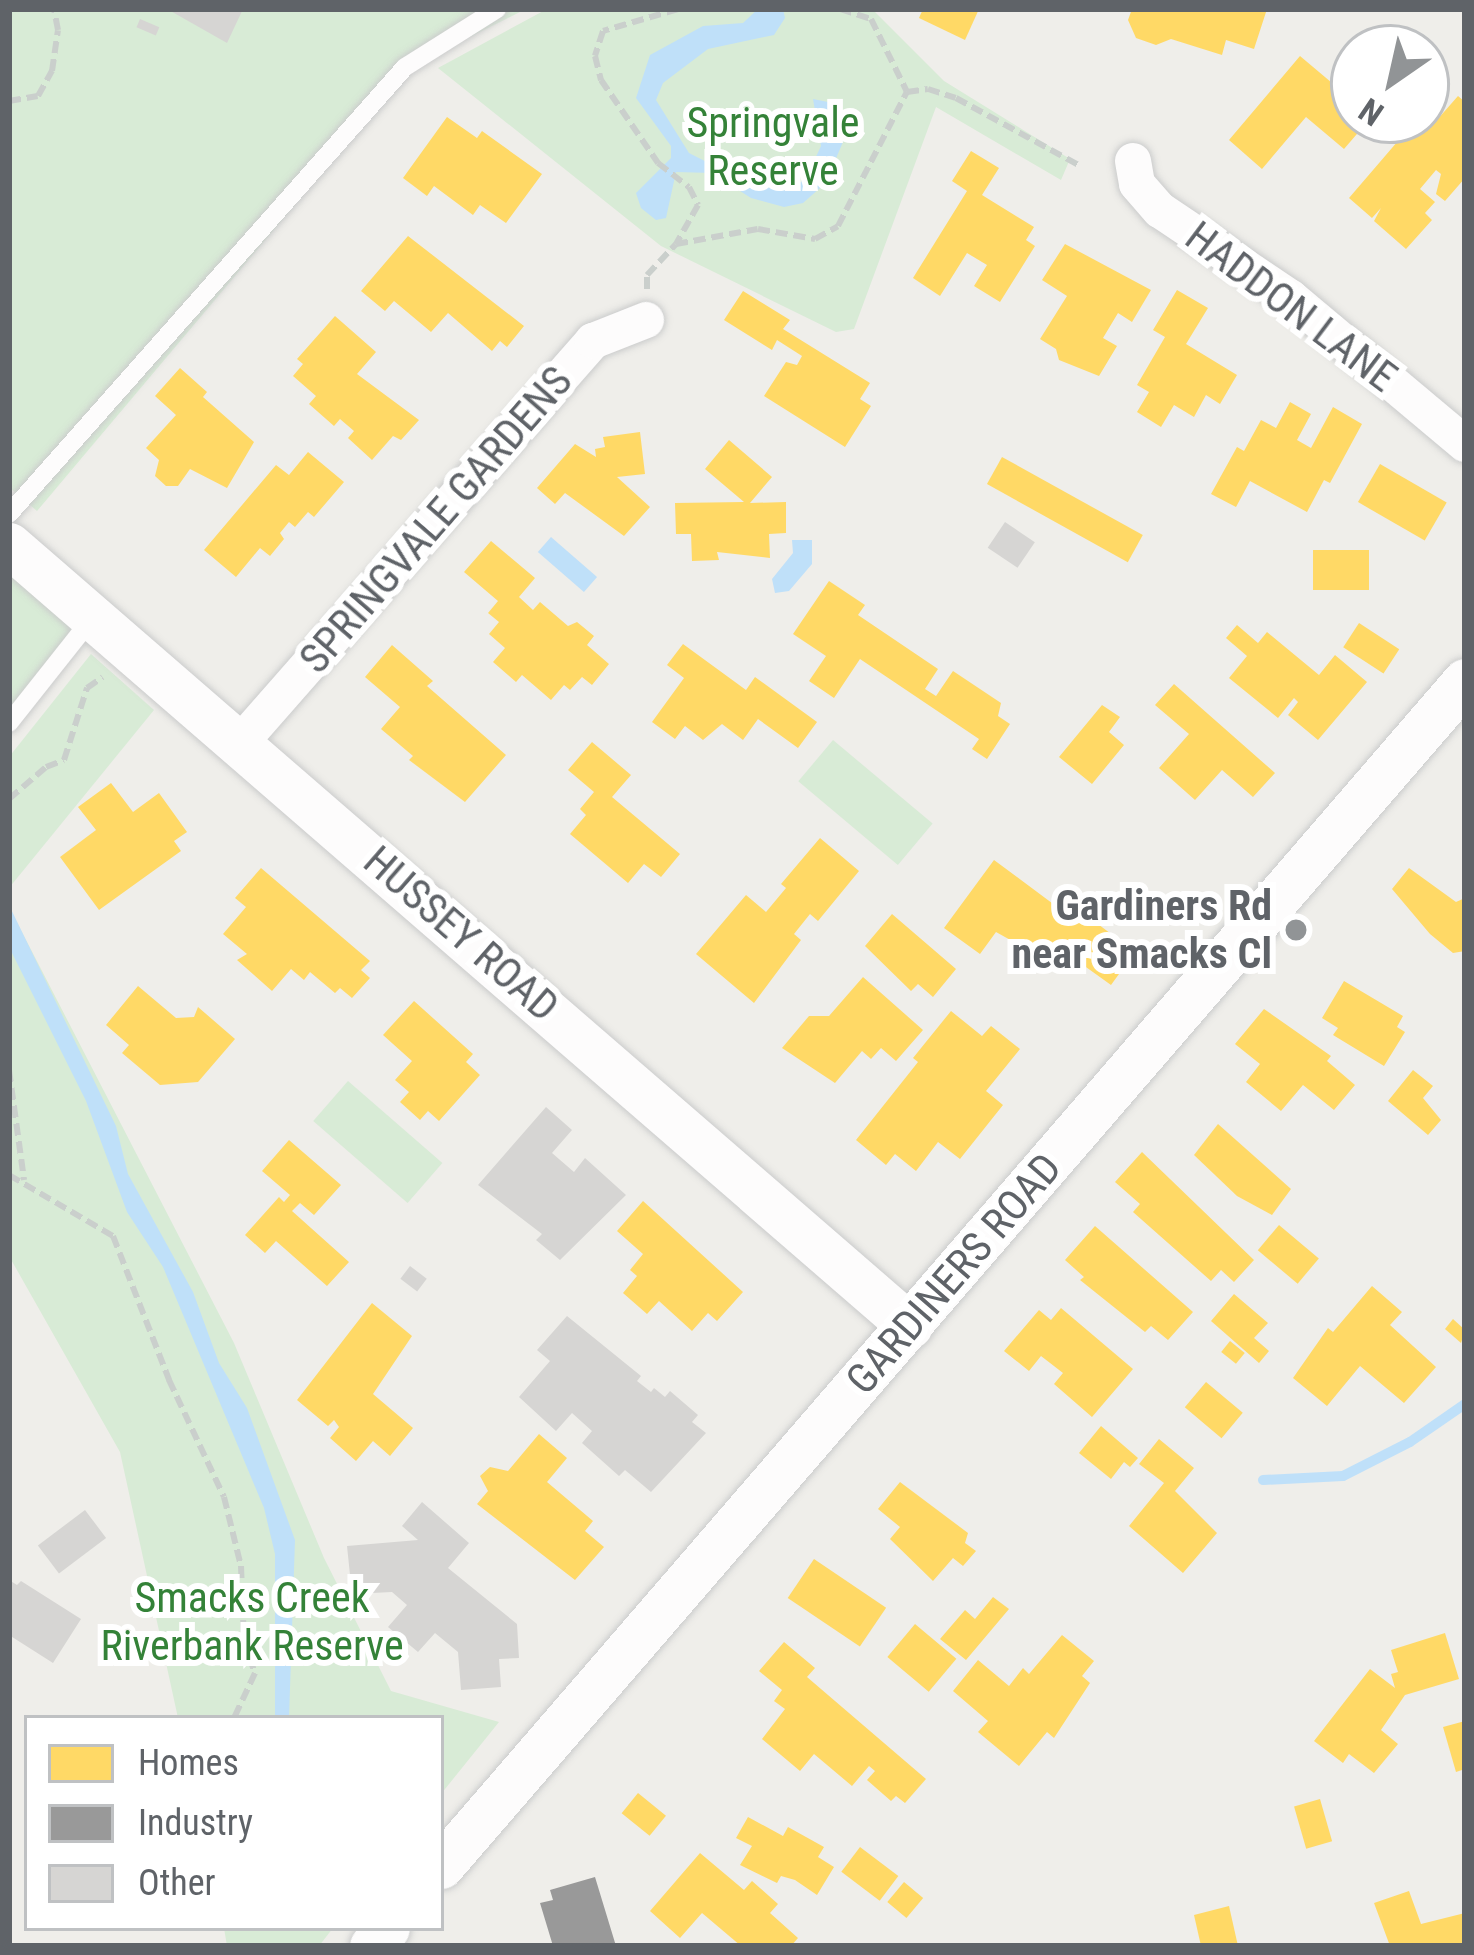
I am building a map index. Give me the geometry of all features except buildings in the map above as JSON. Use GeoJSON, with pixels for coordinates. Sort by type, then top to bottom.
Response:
{"type":"FeatureCollection","features":[{"type":"Feature","properties":{"kind":"street","name":"HADDON LANE"},"geometry":{"type":"LineString","coordinates":[[1133,161],[1137,184],[1160,209],[1291,298],[1465,444]]}},
{"type":"Feature","properties":{"kind":"street","name":"SPRINGVALE GARDENS"},"geometry":{"type":"LineString","coordinates":[[241,742],[592,341],[646,320]]}},
{"type":"Feature","properties":{"kind":"street","name":"HUSSEY ROAD"},"geometry":{"type":"LineString","coordinates":[[9,544],[910,1326]]}},
{"type":"Feature","properties":{"kind":"street","name":"GARDINERS ROAD"},"geometry":{"type":"LineString","coordinates":[[444,1863],[1465,681]]}},
{"type":"Feature","properties":{"kind":"lane"},"geometry":{"type":"LineString","coordinates":[[9,514],[405,67],[497,9]]}},
{"type":"Feature","properties":{"kind":"lane"},"geometry":{"type":"LineString","coordinates":[[9,724],[93,617]]}},
{"type":"Feature","properties":{"kind":"path"},"geometry":{"type":"LineString","coordinates":[[9,100],[38,96],[52,71],[58,30],[54,9]]}},
{"type":"Feature","properties":{"kind":"path"},"geometry":{"type":"LineString","coordinates":[[646,320],[647,274],[676,244],[698,205],[689,187],[658,163],[601,80],[595,56],[602,31],[677,9]]}},
{"type":"Feature","properties":{"kind":"path"},"geometry":{"type":"LineString","coordinates":[[840,9],[871,19],[907,92]]}},
{"type":"Feature","properties":{"kind":"path"},"geometry":{"type":"LineString","coordinates":[[907,92],[928,88],[956,98],[1080,166]]}},
{"type":"Feature","properties":{"kind":"path"},"geometry":{"type":"LineString","coordinates":[[676,244],[758,230],[815,239],[838,226],[907,92]]}},
{"type":"Feature","properties":{"kind":"path"},"geometry":{"type":"LineString","coordinates":[[9,800],[46,766],[64,760],[87,688],[135,654]]}},
{"type":"Feature","properties":{"kind":"path"},"geometry":{"type":"LineString","coordinates":[[9,1070],[24,1180]]}},
{"type":"Feature","properties":{"kind":"path"},"geometry":{"type":"LineString","coordinates":[[9,1175],[112,1236],[169,1380],[224,1497],[242,1566],[244,1640],[255,1673],[235,1715]]}},
{"type":"Feature","properties":{"kind":"green space"},"geometry":{"type":"Polygon","coordinates":[[[9,9],[526,9],[412,66],[37,511],[9,487],[9,9]]]}},
{"type":"Feature","properties":{"kind":"green space","name":"Springvale Reserve"},"geometry":{"type":"Polygon","coordinates":[[[547,9],[872,9],[944,81],[1070,159],[1061,180],[936,107],[854,329],[836,332],[661,246],[438,68],[547,9]]]}},
{"type":"Feature","properties":{"kind":"green space"},"geometry":{"type":"Polygon","coordinates":[[[9,545],[93,617],[9,723],[9,545]]]}},
{"type":"Feature","properties":{"kind":"green space"},"geometry":{"type":"Polygon","coordinates":[[[91,654],[154,710],[9,888],[9,757],[91,654]]]}},
{"type":"Feature","properties":{"kind":"green space"},"geometry":{"type":"Polygon","coordinates":[[[833,740],[933,824],[898,865],[798,781],[833,740]]]}},
{"type":"Feature","properties":{"kind":"green space","name":"Smacks Creek Riverbank Reserve"},"geometry":{"type":"Polygon","coordinates":[[[9,907],[234,1343],[324,1558],[391,1691],[499,1722],[444,1790],[444,1715],[177,1715],[120,1452],[9,1256],[9,907]]]}},
{"type":"Feature","properties":{"kind":"green space"},"geometry":{"type":"Polygon","coordinates":[[[348,1081],[442,1163],[408,1203],[313,1121],[348,1081]]]}},
{"type":"Feature","properties":{"kind":"green space"},"geometry":{"type":"Polygon","coordinates":[[[224,1931],[331,1931],[319,1946],[227,1946],[224,1931]]]}},
{"type":"Feature","properties":{"kind":"water"},"geometry":{"type":"Polygon","coordinates":[[[758,9],[783,9],[785,18],[774,35],[708,49],[663,83],[656,100],[689,153],[750,184],[789,191],[806,178],[821,146],[813,99],[828,102],[843,142],[834,163],[820,188],[803,203],[784,207],[751,198],[712,173],[676,172],[666,218],[656,220],[641,208],[636,193],[671,158],[671,146],[636,98],[650,55],[703,26],[743,23],[758,9]]]}},
{"type":"Feature","properties":{"kind":"water"},"geometry":{"type":"Polygon","coordinates":[[[551,537],[597,577],[584,592],[538,552],[551,537]]]}},
{"type":"Feature","properties":{"kind":"water"},"geometry":{"type":"Polygon","coordinates":[[[792,540],[812,540],[812,564],[789,591],[775,593],[772,579],[793,553],[792,540]]]}},
{"type":"Feature","properties":{"kind":"water"},"geometry":{"type":"Polygon","coordinates":[[[9,905],[116,1126],[128,1174],[193,1292],[219,1363],[247,1408],[295,1540],[289,1715],[275,1715],[275,1554],[264,1508],[163,1267],[127,1212],[86,1101],[9,947],[9,905]]]}},
{"type":"Feature","properties":{"kind":"waterway"},"geometry":{"type":"LineString","coordinates":[[1263,1480],[1343,1476],[1410,1442],[1465,1404]]}},
{"type":"Feature","properties":{"kind":"place","name":"Gardiners Rd near Smacks Cl"},"geometry":{"type":"Point","coordinates":[1296,930]}}]}
